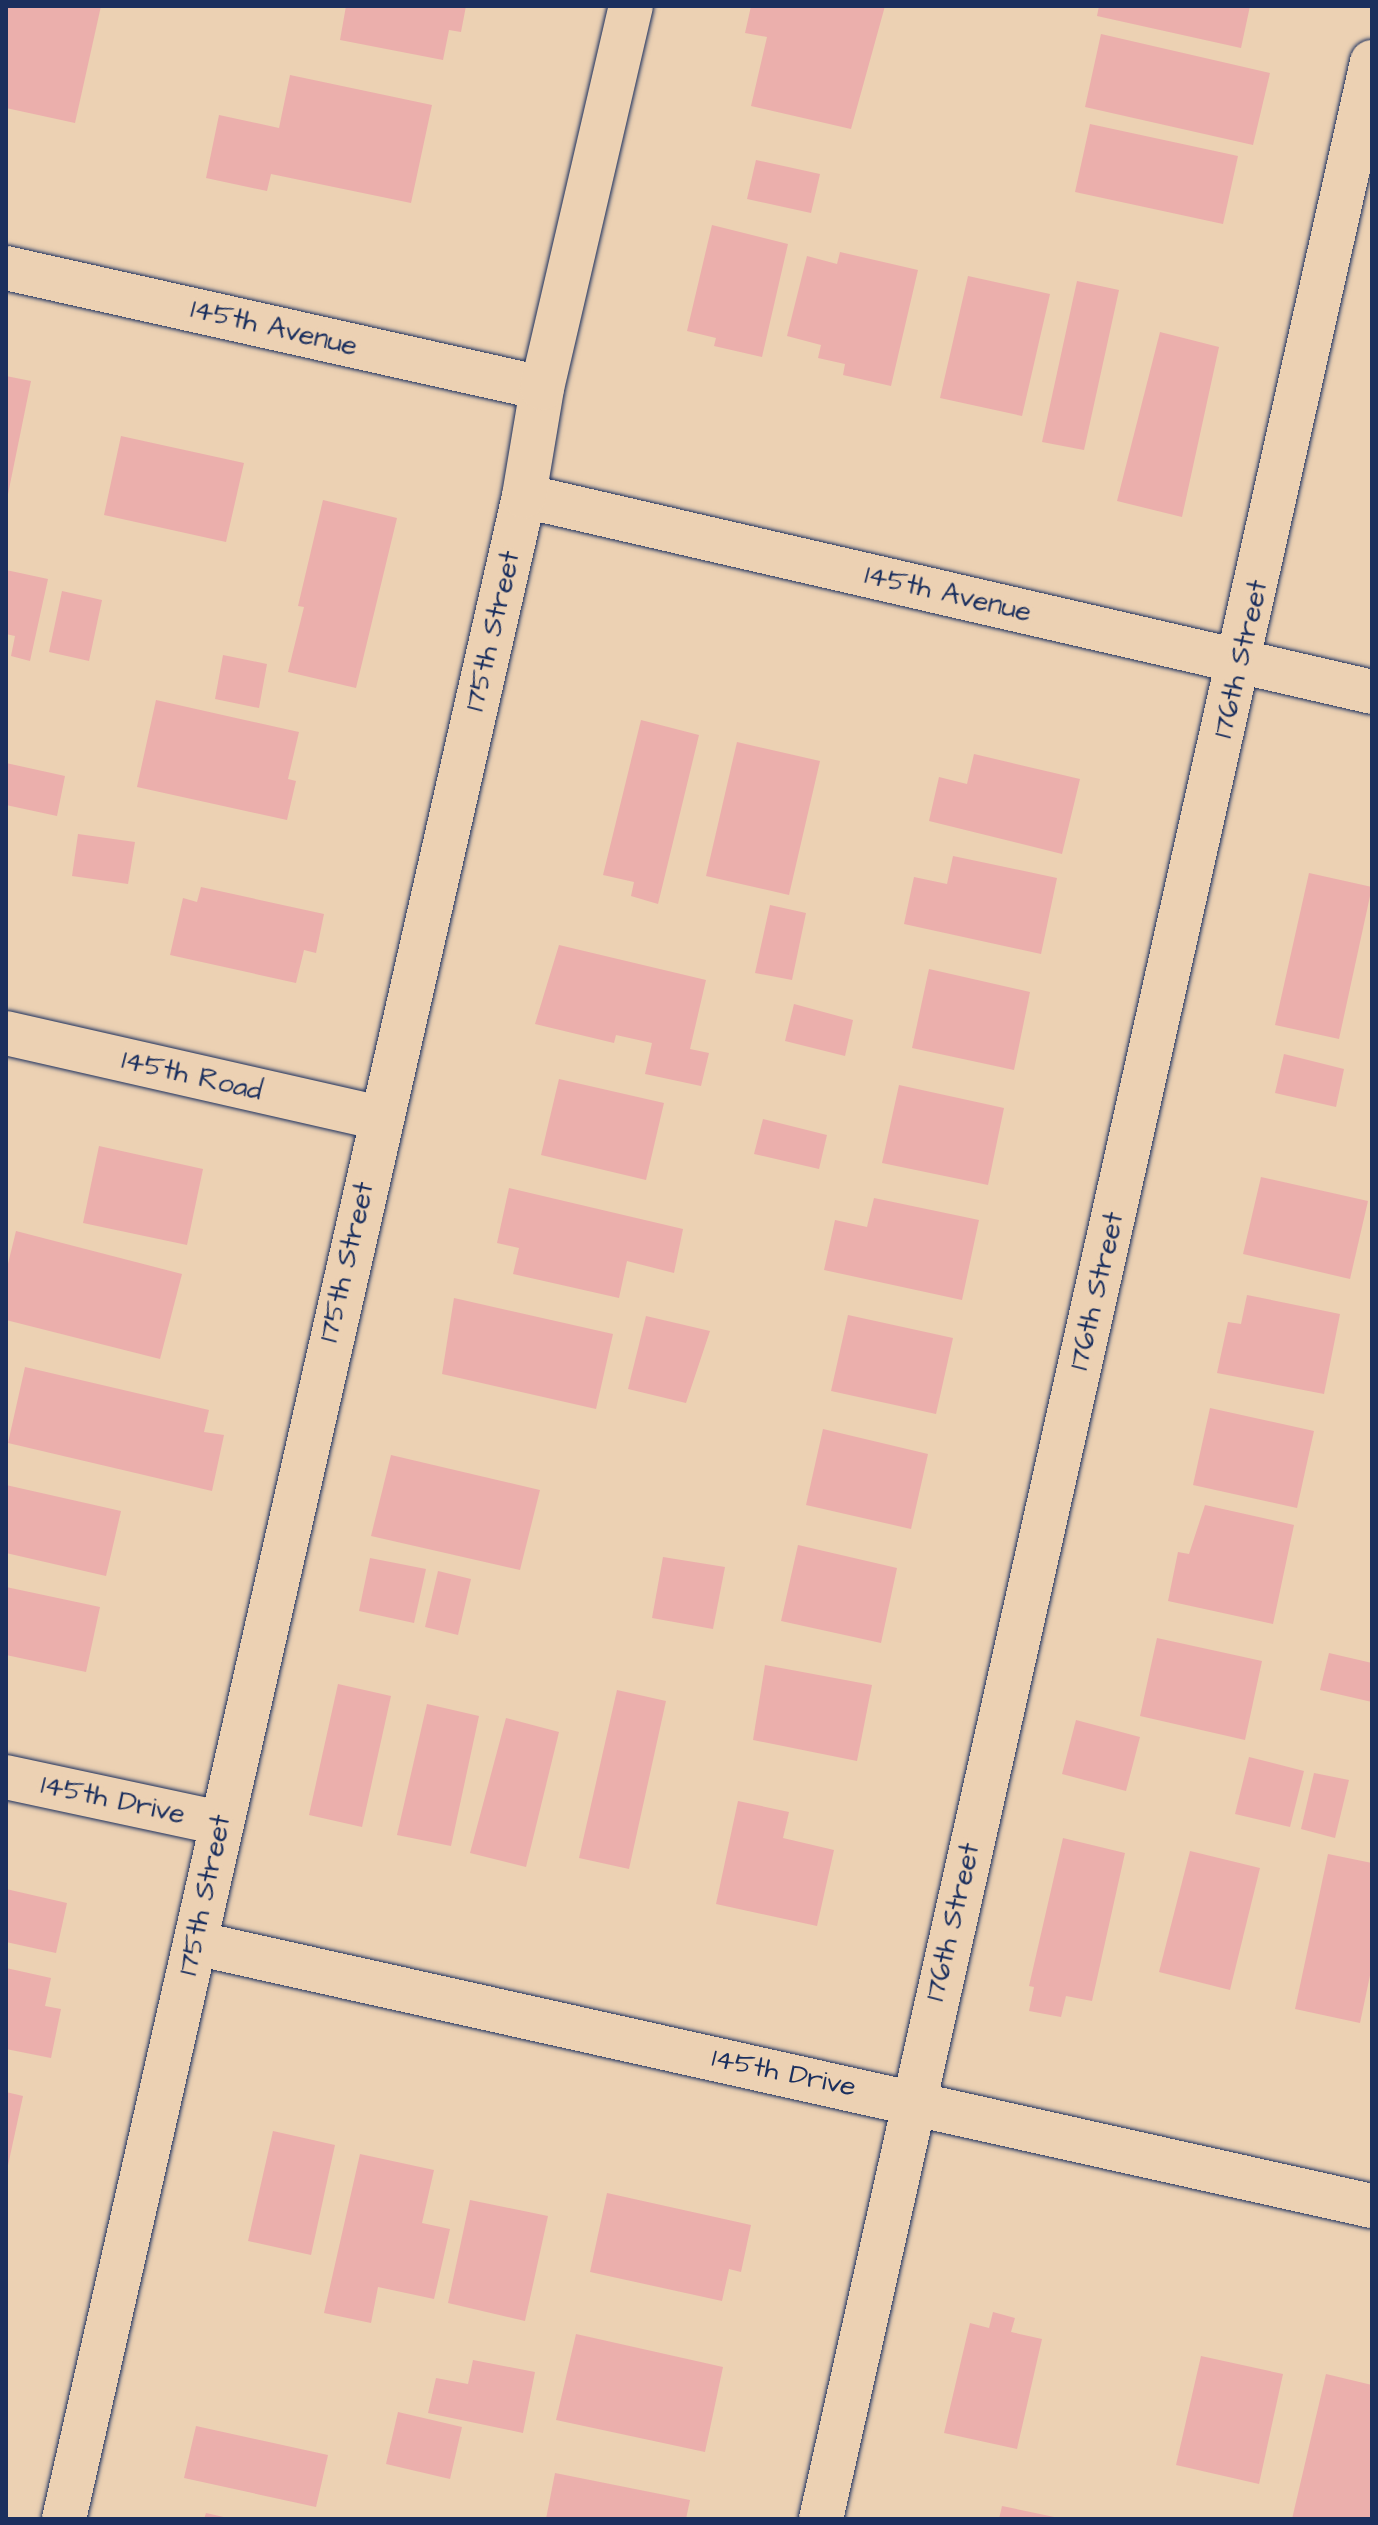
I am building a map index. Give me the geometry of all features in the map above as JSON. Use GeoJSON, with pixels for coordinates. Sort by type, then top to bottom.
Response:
{"type":"FeatureCollection","features":[{"type":"Feature","properties":{"kind":"street","name":"175th Street"},"geometry":{"type":"LineString","coordinates":[[64,2519],[379,1118],[524,496],[542,388],[631,6]]}},
{"type":"Feature","properties":{"kind":"street","name":"176th Street"},"geometry":{"type":"LineString","coordinates":[[821,2519],[912,2102],[1241,662],[1372,62]]}},
{"type":"Feature","properties":{"kind":"street","name":"145th Avenue"},"geometry":{"type":"LineString","coordinates":[[6,268],[542,388]]}},
{"type":"Feature","properties":{"kind":"street","name":"145th Avenue"},"geometry":{"type":"LineString","coordinates":[[524,496],[1372,692]]}},
{"type":"Feature","properties":{"kind":"street","name":"145th Road"},"geometry":{"type":"LineString","coordinates":[[6,1033],[379,1118]]}},
{"type":"Feature","properties":{"kind":"street","name":"145th Drive"},"geometry":{"type":"LineString","coordinates":[[6,1777],[221,1823]]}},
{"type":"Feature","properties":{"kind":"street","name":"145th Drive"},"geometry":{"type":"LineString","coordinates":[[195,1943],[1372,2206]]}},
{"type":"Feature","properties":{"kind":"building"},"geometry":{"type":"Polygon","coordinates":[[[8,6],[101,6],[75,123],[6,108],[8,6]]]}},
{"type":"Feature","properties":{"kind":"building"},"geometry":{"type":"Polygon","coordinates":[[[346,6],[466,6],[461,32],[449,30],[443,60],[340,40],[346,6]]]}},
{"type":"Feature","properties":{"kind":"building"},"geometry":{"type":"Polygon","coordinates":[[[751,6],[885,6],[851,129],[751,106],[767,37],[745,33],[751,6]]]}},
{"type":"Feature","properties":{"kind":"building"},"geometry":{"type":"Polygon","coordinates":[[[1099,6],[1250,6],[1241,48],[1097,16],[1099,6]]]}},
{"type":"Feature","properties":{"kind":"building"},"geometry":{"type":"Polygon","coordinates":[[[1101,34],[1270,73],[1253,145],[1085,107],[1101,34]]]}},
{"type":"Feature","properties":{"kind":"building"},"geometry":{"type":"Polygon","coordinates":[[[290,75],[432,105],[411,203],[271,174],[267,191],[206,178],[219,115],[279,128],[290,75]]]}},
{"type":"Feature","properties":{"kind":"building"},"geometry":{"type":"Polygon","coordinates":[[[1090,124],[1238,156],[1223,224],[1075,192],[1090,124]]]}},
{"type":"Feature","properties":{"kind":"building"},"geometry":{"type":"Polygon","coordinates":[[[756,160],[820,174],[811,213],[747,199],[756,160]]]}},
{"type":"Feature","properties":{"kind":"building"},"geometry":{"type":"Polygon","coordinates":[[[712,225],[788,244],[762,357],[714,346],[716,338],[687,331],[712,225]]]}},
{"type":"Feature","properties":{"kind":"building"},"geometry":{"type":"Polygon","coordinates":[[[840,252],[918,270],[891,386],[843,375],[845,364],[818,358],[821,345],[787,336],[807,256],[837,264],[840,252]]]}},
{"type":"Feature","properties":{"kind":"building"},"geometry":{"type":"Polygon","coordinates":[[[968,276],[1050,294],[1022,416],[940,398],[968,276]]]}},
{"type":"Feature","properties":{"kind":"building"},"geometry":{"type":"Polygon","coordinates":[[[1077,281],[1119,290],[1084,450],[1042,442],[1077,281]]]}},
{"type":"Feature","properties":{"kind":"building"},"geometry":{"type":"Polygon","coordinates":[[[1160,332],[1219,347],[1182,517],[1117,501],[1160,332]]]}},
{"type":"Feature","properties":{"kind":"building"},"geometry":{"type":"Polygon","coordinates":[[[6,376],[31,381],[7,499],[6,499],[6,376]]]}},
{"type":"Feature","properties":{"kind":"building"},"geometry":{"type":"Polygon","coordinates":[[[121,436],[244,463],[226,542],[104,515],[121,436]]]}},
{"type":"Feature","properties":{"kind":"building"},"geometry":{"type":"Polygon","coordinates":[[[323,500],[397,518],[356,688],[288,672],[304,607],[298,606],[323,500]]]}},
{"type":"Feature","properties":{"kind":"building"},"geometry":{"type":"Polygon","coordinates":[[[6,570],[48,579],[30,661],[11,656],[15,636],[6,634],[6,570]]]}},
{"type":"Feature","properties":{"kind":"building"},"geometry":{"type":"Polygon","coordinates":[[[62,591],[102,600],[89,661],[49,652],[62,591]]]}},
{"type":"Feature","properties":{"kind":"building"},"geometry":{"type":"Polygon","coordinates":[[[223,655],[267,664],[259,708],[215,699],[223,655]]]}},
{"type":"Feature","properties":{"kind":"building"},"geometry":{"type":"Polygon","coordinates":[[[156,700],[299,732],[288,779],[296,781],[287,820],[137,787],[156,700]]]}},
{"type":"Feature","properties":{"kind":"building"},"geometry":{"type":"Polygon","coordinates":[[[641,720],[699,735],[658,904],[631,896],[634,882],[603,875],[641,720]]]}},
{"type":"Feature","properties":{"kind":"building"},"geometry":{"type":"Polygon","coordinates":[[[737,742],[820,761],[789,895],[706,876],[737,742]]]}},
{"type":"Feature","properties":{"kind":"building"},"geometry":{"type":"Polygon","coordinates":[[[974,754],[1080,779],[1062,854],[929,821],[939,777],[967,784],[974,754]]]}},
{"type":"Feature","properties":{"kind":"building"},"geometry":{"type":"Polygon","coordinates":[[[6,763],[65,776],[57,816],[6,805],[6,763]]]}},
{"type":"Feature","properties":{"kind":"building"},"geometry":{"type":"Polygon","coordinates":[[[78,834],[135,842],[128,884],[72,876],[78,834]]]}},
{"type":"Feature","properties":{"kind":"building"},"geometry":{"type":"Polygon","coordinates":[[[953,856],[1057,878],[1041,954],[904,924],[914,877],[947,884],[953,856]]]}},
{"type":"Feature","properties":{"kind":"building"},"geometry":{"type":"Polygon","coordinates":[[[1309,873],[1372,887],[1339,1039],[1275,1025],[1309,873]]]}},
{"type":"Feature","properties":{"kind":"building"},"geometry":{"type":"Polygon","coordinates":[[[201,887],[324,914],[316,953],[304,950],[296,983],[170,955],[183,898],[197,902],[201,887]]]}},
{"type":"Feature","properties":{"kind":"building"},"geometry":{"type":"Polygon","coordinates":[[[770,905],[806,913],[792,980],[755,973],[770,905]]]}},
{"type":"Feature","properties":{"kind":"building"},"geometry":{"type":"Polygon","coordinates":[[[559,945],[706,980],[690,1049],[709,1053],[701,1086],[645,1074],[652,1043],[616,1035],[614,1043],[535,1024],[559,945]]]}},
{"type":"Feature","properties":{"kind":"building"},"geometry":{"type":"Polygon","coordinates":[[[929,969],[1030,992],[1014,1070],[912,1048],[929,969]]]}},
{"type":"Feature","properties":{"kind":"building"},"geometry":{"type":"Polygon","coordinates":[[[794,1004],[853,1020],[845,1056],[785,1041],[794,1004]]]}},
{"type":"Feature","properties":{"kind":"building"},"geometry":{"type":"Polygon","coordinates":[[[1284,1054],[1344,1069],[1336,1107],[1275,1093],[1284,1054]]]}},
{"type":"Feature","properties":{"kind":"building"},"geometry":{"type":"Polygon","coordinates":[[[559,1079],[664,1103],[646,1180],[541,1155],[559,1079]]]}},
{"type":"Feature","properties":{"kind":"building"},"geometry":{"type":"Polygon","coordinates":[[[899,1085],[1004,1108],[988,1185],[882,1163],[899,1085]]]}},
{"type":"Feature","properties":{"kind":"building"},"geometry":{"type":"Polygon","coordinates":[[[763,1119],[827,1135],[819,1169],[754,1154],[763,1119]]]}},
{"type":"Feature","properties":{"kind":"building"},"geometry":{"type":"Polygon","coordinates":[[[99,1146],[203,1169],[187,1245],[83,1223],[99,1146]]]}},
{"type":"Feature","properties":{"kind":"building"},"geometry":{"type":"Polygon","coordinates":[[[1261,1177],[1368,1201],[1350,1279],[1243,1254],[1261,1177]]]}},
{"type":"Feature","properties":{"kind":"building"},"geometry":{"type":"Polygon","coordinates":[[[509,1188],[683,1229],[674,1273],[627,1261],[619,1298],[513,1274],[519,1248],[497,1243],[509,1188]]]}},
{"type":"Feature","properties":{"kind":"building"},"geometry":{"type":"Polygon","coordinates":[[[874,1198],[979,1220],[962,1300],[824,1270],[835,1220],[867,1227],[874,1198]]]}},
{"type":"Feature","properties":{"kind":"building"},"geometry":{"type":"Polygon","coordinates":[[[16,1231],[182,1274],[160,1359],[6,1320],[6,1272],[16,1231]]]}},
{"type":"Feature","properties":{"kind":"building"},"geometry":{"type":"Polygon","coordinates":[[[1247,1295],[1340,1314],[1324,1394],[1217,1373],[1228,1322],[1241,1324],[1247,1295]]]}},
{"type":"Feature","properties":{"kind":"building"},"geometry":{"type":"Polygon","coordinates":[[[454,1298],[613,1334],[596,1409],[442,1374],[454,1298]]]}},
{"type":"Feature","properties":{"kind":"building"},"geometry":{"type":"Polygon","coordinates":[[[848,1315],[953,1338],[936,1414],[831,1391],[848,1315]]]}},
{"type":"Feature","properties":{"kind":"building"},"geometry":{"type":"Polygon","coordinates":[[[646,1316],[710,1331],[686,1403],[628,1389],[646,1316]]]}},
{"type":"Feature","properties":{"kind":"building"},"geometry":{"type":"Polygon","coordinates":[[[25,1367],[209,1410],[204,1432],[224,1435],[212,1491],[8,1443],[25,1367]]]}},
{"type":"Feature","properties":{"kind":"building"},"geometry":{"type":"Polygon","coordinates":[[[1210,1408],[1314,1431],[1297,1508],[1193,1485],[1210,1408]]]}},
{"type":"Feature","properties":{"kind":"building"},"geometry":{"type":"Polygon","coordinates":[[[823,1429],[928,1454],[911,1529],[806,1505],[823,1429]]]}},
{"type":"Feature","properties":{"kind":"building"},"geometry":{"type":"Polygon","coordinates":[[[391,1455],[540,1490],[520,1570],[371,1536],[391,1455]]]}},
{"type":"Feature","properties":{"kind":"building"},"geometry":{"type":"Polygon","coordinates":[[[6,1485],[121,1511],[106,1576],[6,1553],[6,1485]]]}},
{"type":"Feature","properties":{"kind":"building"},"geometry":{"type":"Polygon","coordinates":[[[1205,1505],[1294,1525],[1273,1624],[1168,1601],[1178,1552],[1189,1554],[1205,1505]]]}},
{"type":"Feature","properties":{"kind":"building"},"geometry":{"type":"Polygon","coordinates":[[[798,1545],[897,1568],[881,1643],[781,1621],[798,1545]]]}},
{"type":"Feature","properties":{"kind":"building"},"geometry":{"type":"Polygon","coordinates":[[[663,1557],[725,1567],[713,1629],[652,1618],[663,1557]]]}},
{"type":"Feature","properties":{"kind":"building"},"geometry":{"type":"Polygon","coordinates":[[[370,1558],[426,1569],[414,1623],[359,1611],[370,1558]]]}},
{"type":"Feature","properties":{"kind":"building"},"geometry":{"type":"Polygon","coordinates":[[[438,1571],[471,1579],[458,1635],[425,1627],[438,1571]]]}},
{"type":"Feature","properties":{"kind":"building"},"geometry":{"type":"Polygon","coordinates":[[[6,1587],[100,1607],[86,1672],[6,1655],[6,1587]]]}},
{"type":"Feature","properties":{"kind":"building"},"geometry":{"type":"Polygon","coordinates":[[[1157,1638],[1262,1661],[1245,1740],[1140,1716],[1157,1638]]]}},
{"type":"Feature","properties":{"kind":"building"},"geometry":{"type":"Polygon","coordinates":[[[1329,1653],[1372,1663],[1372,1702],[1320,1690],[1329,1653]]]}},
{"type":"Feature","properties":{"kind":"building"},"geometry":{"type":"Polygon","coordinates":[[[765,1665],[872,1685],[857,1761],[753,1740],[765,1665]]]}},
{"type":"Feature","properties":{"kind":"building"},"geometry":{"type":"Polygon","coordinates":[[[338,1684],[391,1696],[362,1827],[309,1815],[338,1684]]]}},
{"type":"Feature","properties":{"kind":"building"},"geometry":{"type":"Polygon","coordinates":[[[617,1690],[666,1701],[629,1869],[579,1858],[617,1690]]]}},
{"type":"Feature","properties":{"kind":"building"},"geometry":{"type":"Polygon","coordinates":[[[427,1704],[479,1716],[451,1846],[397,1835],[427,1704]]]}},
{"type":"Feature","properties":{"kind":"building"},"geometry":{"type":"Polygon","coordinates":[[[506,1718],[559,1732],[526,1867],[470,1853],[506,1718]]]}},
{"type":"Feature","properties":{"kind":"building"},"geometry":{"type":"Polygon","coordinates":[[[1076,1720],[1140,1737],[1126,1791],[1062,1774],[1076,1720]]]}},
{"type":"Feature","properties":{"kind":"building"},"geometry":{"type":"Polygon","coordinates":[[[1249,1757],[1304,1771],[1290,1827],[1235,1814],[1249,1757]]]}},
{"type":"Feature","properties":{"kind":"building"},"geometry":{"type":"Polygon","coordinates":[[[1314,1773],[1349,1780],[1335,1838],[1301,1829],[1314,1773]]]}},
{"type":"Feature","properties":{"kind":"building"},"geometry":{"type":"Polygon","coordinates":[[[738,1801],[789,1812],[783,1838],[834,1850],[817,1926],[716,1904],[738,1801]]]}},
{"type":"Feature","properties":{"kind":"building"},"geometry":{"type":"Polygon","coordinates":[[[1063,1838],[1125,1853],[1092,2001],[1066,1996],[1061,2017],[1029,2011],[1034,1987],[1029,1986],[1063,1838]]]}},
{"type":"Feature","properties":{"kind":"building"},"geometry":{"type":"Polygon","coordinates":[[[1190,1851],[1260,1868],[1230,1990],[1159,1972],[1190,1851]]]}},
{"type":"Feature","properties":{"kind":"building"},"geometry":{"type":"Polygon","coordinates":[[[1328,1854],[1372,1863],[1372,1966],[1360,2023],[1295,2009],[1328,1854]]]}},
{"type":"Feature","properties":{"kind":"building"},"geometry":{"type":"Polygon","coordinates":[[[6,1889],[67,1903],[56,1953],[6,1942],[6,1889]]]}},
{"type":"Feature","properties":{"kind":"building"},"geometry":{"type":"Polygon","coordinates":[[[6,1968],[51,1978],[45,2006],[61,2009],[51,2058],[6,2049],[6,1968]]]}},
{"type":"Feature","properties":{"kind":"building"},"geometry":{"type":"Polygon","coordinates":[[[6,2092],[23,2096],[7,2170],[6,2170],[6,2092]]]}},
{"type":"Feature","properties":{"kind":"building"},"geometry":{"type":"Polygon","coordinates":[[[273,2131],[335,2145],[311,2255],[248,2241],[273,2131]]]}},
{"type":"Feature","properties":{"kind":"building"},"geometry":{"type":"Polygon","coordinates":[[[360,2154],[434,2170],[422,2223],[450,2229],[434,2299],[378,2287],[371,2323],[324,2313],[360,2154]]]}},
{"type":"Feature","properties":{"kind":"building"},"geometry":{"type":"Polygon","coordinates":[[[607,2193],[751,2225],[741,2272],[729,2269],[722,2301],[590,2272],[607,2193]]]}},
{"type":"Feature","properties":{"kind":"building"},"geometry":{"type":"Polygon","coordinates":[[[470,2200],[548,2216],[525,2321],[448,2303],[470,2200]]]}},
{"type":"Feature","properties":{"kind":"building"},"geometry":{"type":"Polygon","coordinates":[[[993,2312],[1015,2318],[1011,2332],[1042,2339],[1017,2449],[944,2433],[970,2323],[989,2328],[993,2312]]]}},
{"type":"Feature","properties":{"kind":"building"},"geometry":{"type":"Polygon","coordinates":[[[576,2334],[723,2367],[705,2452],[556,2420],[576,2334]]]}},
{"type":"Feature","properties":{"kind":"building"},"geometry":{"type":"Polygon","coordinates":[[[1201,2356],[1283,2374],[1259,2484],[1176,2465],[1201,2356]]]}},
{"type":"Feature","properties":{"kind":"building"},"geometry":{"type":"Polygon","coordinates":[[[473,2360],[535,2372],[523,2433],[428,2413],[436,2378],[468,2384],[473,2360]]]}},
{"type":"Feature","properties":{"kind":"building"},"geometry":{"type":"Polygon","coordinates":[[[1326,2374],[1372,2385],[1372,2519],[1292,2519],[1326,2374]]]}},
{"type":"Feature","properties":{"kind":"building"},"geometry":{"type":"Polygon","coordinates":[[[398,2412],[462,2427],[450,2479],[386,2464],[398,2412]]]}},
{"type":"Feature","properties":{"kind":"building"},"geometry":{"type":"Polygon","coordinates":[[[196,2426],[328,2455],[316,2507],[184,2478],[196,2426]]]}},
{"type":"Feature","properties":{"kind":"building"},"geometry":{"type":"Polygon","coordinates":[[[555,2473],[690,2500],[686,2519],[546,2519],[555,2473]]]}},
{"type":"Feature","properties":{"kind":"building"},"geometry":{"type":"Polygon","coordinates":[[[1002,2506],[1059,2518],[1059,2519],[999,2519],[1002,2506]]]}},
{"type":"Feature","properties":{"kind":"building"},"geometry":{"type":"Polygon","coordinates":[[[206,2513],[228,2518],[228,2519],[204,2519],[206,2513]]]}}]}
